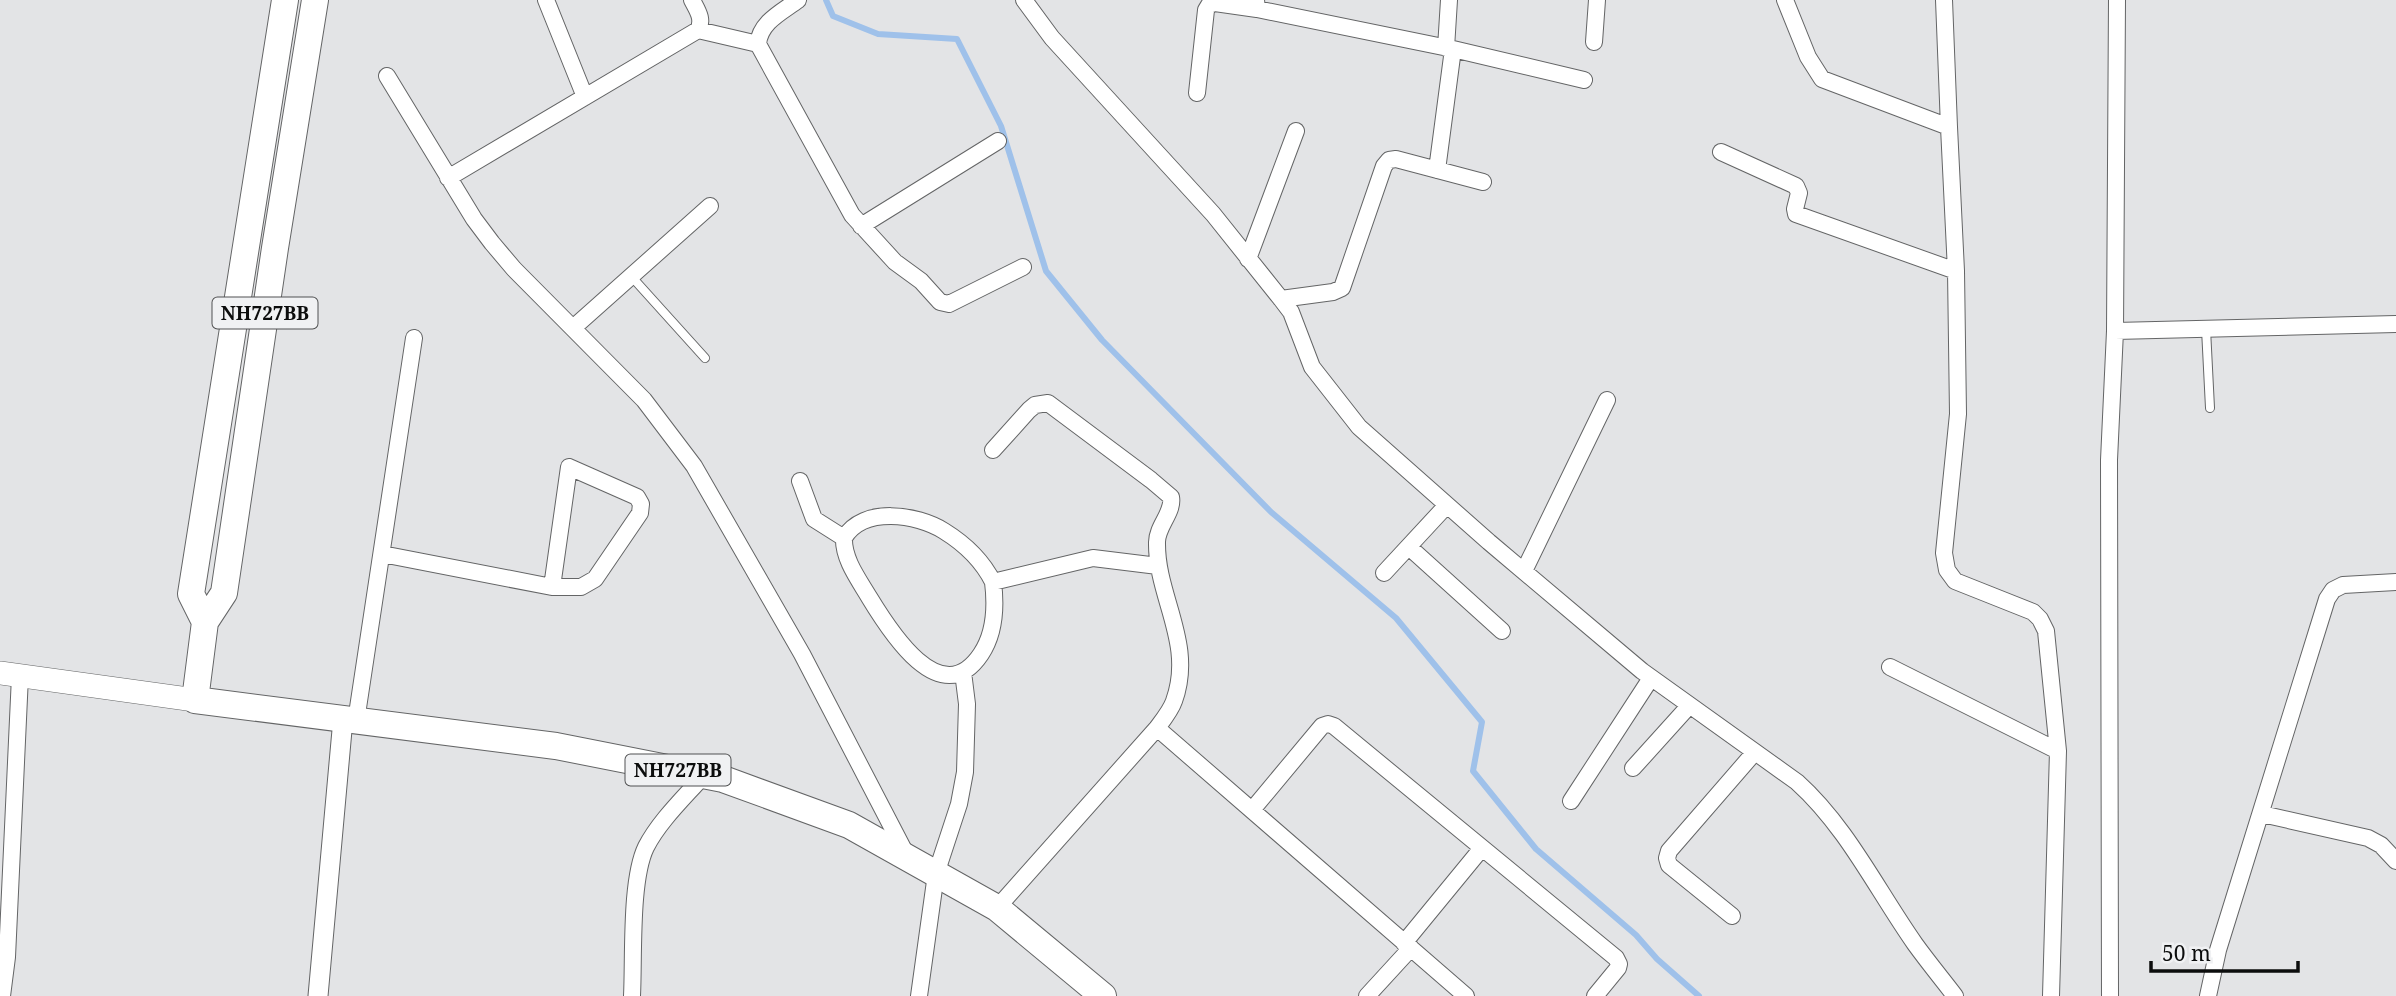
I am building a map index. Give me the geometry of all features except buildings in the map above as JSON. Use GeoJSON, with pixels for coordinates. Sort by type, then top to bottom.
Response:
{"type":"FeatureCollection","features":[{"type":"Feature","properties":{"kind":"highway","name":"NH727BB"},"geometry":{"type":"LineString","coordinates":[[205,622],[191,594],[285,0]]}},
{"type":"Feature","properties":{"kind":"highway","name":"NH727BB"},"geometry":{"type":"LineString","coordinates":[[315,0],[224,593],[205,622],[195,700],[556,746],[723,779],[849,825],[997,908],[1103,996]]}},
{"type":"Feature","properties":{"kind":"main road"},"geometry":{"type":"LineString","coordinates":[[10,675],[195,700]]}},
{"type":"Feature","properties":{"kind":"street"},"geometry":{"type":"LineString","coordinates":[[545,0],[585,97]]}},
{"type":"Feature","properties":{"kind":"street"},"geometry":{"type":"LineString","coordinates":[[449,178],[698,30],[700,17],[692,0]]}},
{"type":"Feature","properties":{"kind":"street"},"geometry":{"type":"LineString","coordinates":[[798,0],[765,25],[759,33],[758,44],[852,215],[861,226],[895,262],[921,281],[940,302],[949,304],[1023,267]]}},
{"type":"Feature","properties":{"kind":"street"},"geometry":{"type":"LineString","coordinates":[[1024,0],[1052,38],[1213,214],[1281,299],[1291,312],[1312,367],[1359,427],[1651,678],[1797,782],[1821,805],[1915,944],[1955,996]]}},
{"type":"Feature","properties":{"kind":"street"},"geometry":{"type":"LineString","coordinates":[[1437,170],[1450,48],[1449,0]]}},
{"type":"Feature","properties":{"kind":"street"},"geometry":{"type":"LineString","coordinates":[[1594,42],[1597,0]]}},
{"type":"Feature","properties":{"kind":"street"},"geometry":{"type":"LineString","coordinates":[[1785,0],[1808,57],[1822,79],[1949,127]]}},
{"type":"Feature","properties":{"kind":"street"},"geometry":{"type":"LineString","coordinates":[[1944,0],[1956,271],[1958,414],[1945,539],[1946,562],[1955,581],[2033,612],[2040,618],[2046,631],[2058,751],[2051,996]]}},
{"type":"Feature","properties":{"kind":"street"},"geometry":{"type":"LineString","coordinates":[[2110,996],[2109,460],[2115,331],[2117,0]]}},
{"type":"Feature","properties":{"kind":"street"},"geometry":{"type":"LineString","coordinates":[[1197,93],[1206,10],[1209,5],[1215,3],[1257,4],[1584,80]]}},
{"type":"Feature","properties":{"kind":"street"},"geometry":{"type":"LineString","coordinates":[[698,30],[758,44]]}},
{"type":"Feature","properties":{"kind":"street"},"geometry":{"type":"LineString","coordinates":[[387,76],[492,243],[514,269],[645,400],[694,466],[802,654],[908,858]]}},
{"type":"Feature","properties":{"kind":"street"},"geometry":{"type":"LineString","coordinates":[[1248,259],[1296,131]]}},
{"type":"Feature","properties":{"kind":"street"},"geometry":{"type":"LineString","coordinates":[[861,226],[998,141]]}},
{"type":"Feature","properties":{"kind":"street"},"geometry":{"type":"LineString","coordinates":[[1721,152],[1796,186],[1799,193],[1795,209],[1797,214],[1956,271]]}},
{"type":"Feature","properties":{"kind":"street"},"geometry":{"type":"LineString","coordinates":[[1281,299],[1334,292],[1342,288],[1384,166],[1389,160],[1396,159],[1483,182]]}},
{"type":"Feature","properties":{"kind":"street"},"geometry":{"type":"LineString","coordinates":[[573,328],[710,206]]}},
{"type":"Feature","properties":{"kind":"street"},"geometry":{"type":"LineString","coordinates":[[2115,331],[2396,324]]}},
{"type":"Feature","properties":{"kind":"street"},"geometry":{"type":"LineString","coordinates":[[318,996],[349,720],[382,554],[414,338]]}},
{"type":"Feature","properties":{"kind":"street"},"geometry":{"type":"LineString","coordinates":[[1524,571],[1607,400]]}},
{"type":"Feature","properties":{"kind":"street"},"geometry":{"type":"LineString","coordinates":[[993,450],[1029,410],[1035,405],[1048,403],[1171,497],[1171,506],[1158,530],[1156,540],[1158,566],[1176,625],[1181,667],[1174,702],[1157,728],[997,908]]}},
{"type":"Feature","properties":{"kind":"street"},"geometry":{"type":"LineString","coordinates":[[382,554],[552,587],[581,587],[596,579],[640,513],[641,504],[637,497],[569,467],[552,587]]}},
{"type":"Feature","properties":{"kind":"street"},"geometry":{"type":"LineString","coordinates":[[800,481],[814,519],[844,538]]}},
{"type":"Feature","properties":{"kind":"street"},"geometry":{"type":"LineString","coordinates":[[1384,573],[1447,505]]}},
{"type":"Feature","properties":{"kind":"street"},"geometry":{"type":"LineString","coordinates":[[878,517],[919,521],[942,529],[978,557],[993,582],[996,603],[988,641],[973,666],[963,672],[949,675],[936,673],[909,654],[886,626],[855,573],[844,546],[844,538],[853,527],[878,517]]}},
{"type":"Feature","properties":{"kind":"street"},"geometry":{"type":"LineString","coordinates":[[1409,547],[1502,631]]}},
{"type":"Feature","properties":{"kind":"street"},"geometry":{"type":"LineString","coordinates":[[993,582],[1093,558],[1158,566]]}},
{"type":"Feature","properties":{"kind":"street"},"geometry":{"type":"LineString","coordinates":[[2208,996],[2218,950],[2327,599],[2333,590],[2343,585],[2396,582]]}},
{"type":"Feature","properties":{"kind":"street"},"geometry":{"type":"LineString","coordinates":[[1890,667],[2058,751]]}},
{"type":"Feature","properties":{"kind":"street"},"geometry":{"type":"LineString","coordinates":[[919,996],[936,874],[959,804],[965,772],[967,704],[963,672]]}},
{"type":"Feature","properties":{"kind":"street"},"geometry":{"type":"LineString","coordinates":[[2,996],[7,957],[10,675]]}},
{"type":"Feature","properties":{"kind":"street"},"geometry":{"type":"LineString","coordinates":[[1571,802],[1651,678]]}},
{"type":"Feature","properties":{"kind":"street"},"geometry":{"type":"LineString","coordinates":[[1633,768],[1689,706]]}},
{"type":"Feature","properties":{"kind":"street"},"geometry":{"type":"LineString","coordinates":[[1252,810],[1322,726],[1335,726],[1616,958],[1618,968],[1595,996]]}},
{"type":"Feature","properties":{"kind":"street"},"geometry":{"type":"LineString","coordinates":[[1157,728],[1466,996]]}},
{"type":"Feature","properties":{"kind":"street"},"geometry":{"type":"LineString","coordinates":[[1732,916],[1669,865],[1667,858],[1669,851],[1754,753]]}},
{"type":"Feature","properties":{"kind":"street"},"geometry":{"type":"LineString","coordinates":[[632,996],[636,885],[640,862],[647,845],[660,827],[704,775]]}},
{"type":"Feature","properties":{"kind":"street"},"geometry":{"type":"LineString","coordinates":[[2262,814],[2368,838],[2381,845],[2396,861]]}},
{"type":"Feature","properties":{"kind":"street"},"geometry":{"type":"LineString","coordinates":[[1367,996],[1482,848]]}},
{"type":"Feature","properties":{"kind":"lane"},"geometry":{"type":"LineString","coordinates":[[631,276],[705,358]]}},
{"type":"Feature","properties":{"kind":"lane"},"geometry":{"type":"LineString","coordinates":[[2206,329],[2210,408]]}},
{"type":"Feature","properties":{"kind":"waterway"},"geometry":{"type":"LineString","coordinates":[[826,0],[833,16],[878,34],[957,39],[1001,126],[1046,271],[1102,340],[1271,512],[1396,618],[1482,722],[1473,771],[1536,849],[1636,935],[1657,959],[1699,996]]}}]}
